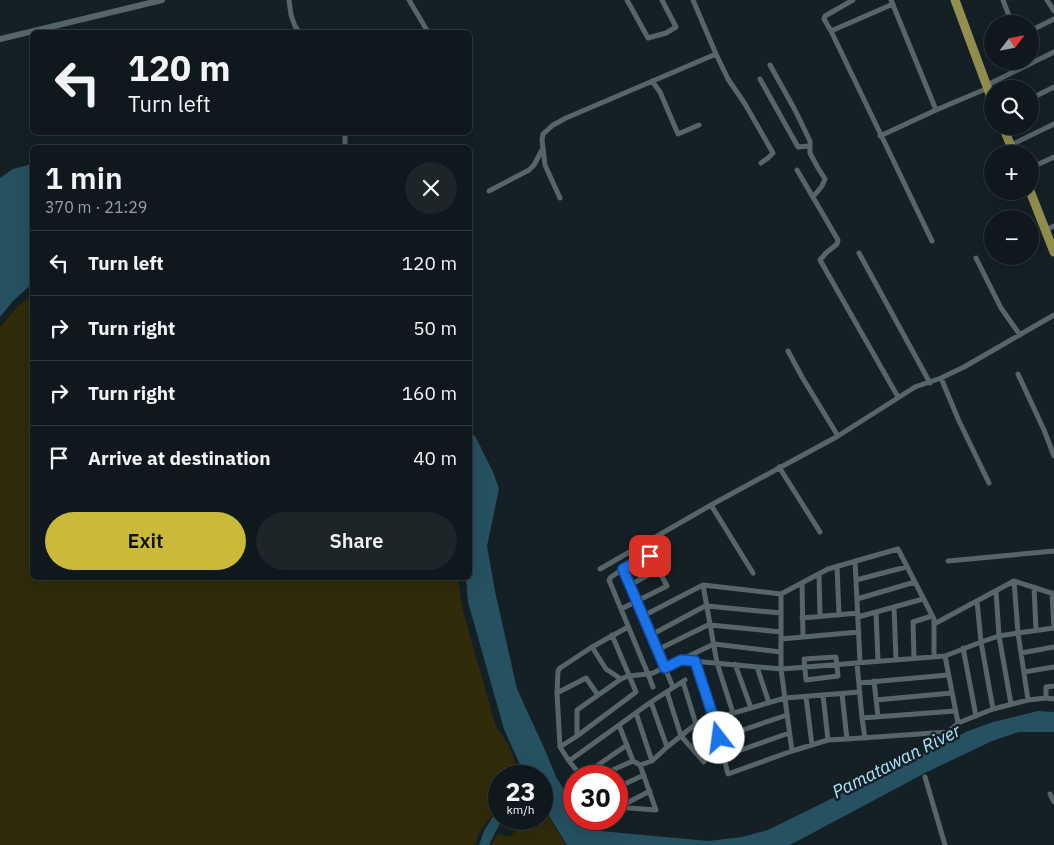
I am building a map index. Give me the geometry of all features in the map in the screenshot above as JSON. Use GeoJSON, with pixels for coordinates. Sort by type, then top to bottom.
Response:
{"type":"FeatureCollection","features":[{"type":"Feature","properties":{"kind":"main road"},"geometry":{"type":"LineString","coordinates":[[955,0],[985,80]]}},
{"type":"Feature","properties":{"kind":"main road"},"geometry":{"type":"LineString","coordinates":[[1035,200],[1050,228],[1054,252]]}},
{"type":"Feature","properties":{"kind":"street"},"geometry":{"type":"LineString","coordinates":[[37,30],[162,0]]}},
{"type":"Feature","properties":{"kind":"street"},"geometry":{"type":"LineString","coordinates":[[289,0],[291,15],[298,30]]}},
{"type":"Feature","properties":{"kind":"street"},"geometry":{"type":"LineString","coordinates":[[409,0],[427,30]]}},
{"type":"Feature","properties":{"kind":"street"},"geometry":{"type":"LineString","coordinates":[[627,0],[648,38],[666,33],[676,27],[662,0]]}},
{"type":"Feature","properties":{"kind":"street"},"geometry":{"type":"LineString","coordinates":[[693,0],[728,79],[746,104],[772,152],[768,158],[760,163]]}},
{"type":"Feature","properties":{"kind":"street"},"geometry":{"type":"LineString","coordinates":[[853,0],[825,16],[824,19],[932,241]]}},
{"type":"Feature","properties":{"kind":"street"},"geometry":{"type":"LineString","coordinates":[[1003,0],[1009,15]]}},
{"type":"Feature","properties":{"kind":"street"},"geometry":{"type":"LineString","coordinates":[[1047,0],[1054,11]]}},
{"type":"Feature","properties":{"kind":"street"},"geometry":{"type":"LineString","coordinates":[[831,31],[892,2],[936,110]]}},
{"type":"Feature","properties":{"kind":"street"},"geometry":{"type":"LineString","coordinates":[[1039,26],[1054,19]]}},
{"type":"Feature","properties":{"kind":"street"},"geometry":{"type":"LineString","coordinates":[[0,39],[30,32]]}},
{"type":"Feature","properties":{"kind":"street"},"geometry":{"type":"LineString","coordinates":[[1039,58],[1054,52]]}},
{"type":"Feature","properties":{"kind":"street"},"geometry":{"type":"LineString","coordinates":[[560,198],[545,165],[543,134],[553,125],[566,118],[716,54]]}},
{"type":"Feature","properties":{"kind":"street"},"geometry":{"type":"LineString","coordinates":[[770,64],[810,141],[810,153],[825,179],[813,197]]}},
{"type":"Feature","properties":{"kind":"street"},"geometry":{"type":"LineString","coordinates":[[998,80],[1016,70]]}},
{"type":"Feature","properties":{"kind":"street"},"geometry":{"type":"LineString","coordinates":[[760,79],[798,147],[810,146]]}},
{"type":"Feature","properties":{"kind":"street"},"geometry":{"type":"LineString","coordinates":[[652,81],[660,92],[678,134],[699,125]]}},
{"type":"Feature","properties":{"kind":"street"},"geometry":{"type":"LineString","coordinates":[[880,136],[984,87]]}},
{"type":"Feature","properties":{"kind":"street"},"geometry":{"type":"LineString","coordinates":[[1039,94],[1054,87]]}},
{"type":"Feature","properties":{"kind":"street"},"geometry":{"type":"LineString","coordinates":[[1021,145],[1054,124]]}},
{"type":"Feature","properties":{"kind":"street"},"geometry":{"type":"LineString","coordinates":[[489,191],[529,170],[534,165],[543,148]]}},
{"type":"Feature","properties":{"kind":"street"},"geometry":{"type":"LineString","coordinates":[[1039,164],[1054,157]]}},
{"type":"Feature","properties":{"kind":"street"},"geometry":{"type":"LineString","coordinates":[[796,170],[838,240],[838,244],[820,260],[898,397]]}},
{"type":"Feature","properties":{"kind":"street"},"geometry":{"type":"LineString","coordinates":[[859,253],[930,382]]}},
{"type":"Feature","properties":{"kind":"street"},"geometry":{"type":"LineString","coordinates":[[976,258],[1001,308],[1020,335]]}},
{"type":"Feature","properties":{"kind":"street"},"geometry":{"type":"LineString","coordinates":[[600,569],[779,467],[838,436],[915,387],[964,367],[1054,314]]}},
{"type":"Feature","properties":{"kind":"street"},"geometry":{"type":"LineString","coordinates":[[788,351],[838,436]]}},
{"type":"Feature","properties":{"kind":"street"},"geometry":{"type":"LineString","coordinates":[[1018,374],[1041,422],[1054,456]]}},
{"type":"Feature","properties":{"kind":"street"},"geometry":{"type":"LineString","coordinates":[[941,378],[959,421],[989,483]]}},
{"type":"Feature","properties":{"kind":"street"},"geometry":{"type":"LineString","coordinates":[[779,467],[820,532]]}},
{"type":"Feature","properties":{"kind":"street"},"geometry":{"type":"LineString","coordinates":[[711,505],[753,573]]}},
{"type":"Feature","properties":{"kind":"street"},"geometry":{"type":"LineString","coordinates":[[643,616],[703,585],[781,594],[828,569],[898,549],[932,616],[934,624],[934,656]]}},
{"type":"Feature","properties":{"kind":"street"},"geometry":{"type":"LineString","coordinates":[[948,561],[1054,551]]}},
{"type":"Feature","properties":{"kind":"street"},"geometry":{"type":"LineString","coordinates":[[621,609],[667,586],[650,556],[648,555],[623,569],[610,577],[609,580],[653,687]]}},
{"type":"Feature","properties":{"kind":"street"},"geometry":{"type":"LineString","coordinates":[[855,561],[859,632],[859,682],[865,738]]}},
{"type":"Feature","properties":{"kind":"street"},"geometry":{"type":"LineString","coordinates":[[837,566],[839,615]]}},
{"type":"Feature","properties":{"kind":"street"},"geometry":{"type":"LineString","coordinates":[[856,580],[906,567]]}},
{"type":"Feature","properties":{"kind":"street"},"geometry":{"type":"LineString","coordinates":[[623,569],[673,688]]}},
{"type":"Feature","properties":{"kind":"street"},"geometry":{"type":"LineString","coordinates":[[630,585],[659,569]]}},
{"type":"Feature","properties":{"kind":"street"},"geometry":{"type":"LineString","coordinates":[[819,574],[820,616]]}},
{"type":"Feature","properties":{"kind":"street"},"geometry":{"type":"LineString","coordinates":[[1014,581],[1018,633],[1028,700]]}},
{"type":"Feature","properties":{"kind":"street"},"geometry":{"type":"LineString","coordinates":[[681,660],[781,669],[945,656],[999,636],[1054,628],[1053,593],[1014,581],[934,624]]}},
{"type":"Feature","properties":{"kind":"street"},"geometry":{"type":"LineString","coordinates":[[857,599],[915,582]]}},
{"type":"Feature","properties":{"kind":"street"},"geometry":{"type":"LineString","coordinates":[[802,583],[803,637]]}},
{"type":"Feature","properties":{"kind":"street"},"geometry":{"type":"LineString","coordinates":[[703,585],[717,663],[733,714]]}},
{"type":"Feature","properties":{"kind":"street"},"geometry":{"type":"LineString","coordinates":[[1034,587],[1036,630]]}},
{"type":"Feature","properties":{"kind":"street"},"geometry":{"type":"LineString","coordinates":[[996,591],[999,636],[1011,704]]}},
{"type":"Feature","properties":{"kind":"street"},"geometry":{"type":"LineString","coordinates":[[781,594],[781,669],[792,751]]}},
{"type":"Feature","properties":{"kind":"street"},"geometry":{"type":"LineString","coordinates":[[802,618],[858,615],[923,599]]}},
{"type":"Feature","properties":{"kind":"street"},"geometry":{"type":"LineString","coordinates":[[977,601],[981,642],[994,709]]}},
{"type":"Feature","properties":{"kind":"street"},"geometry":{"type":"LineString","coordinates":[[651,634],[707,606],[781,613]]}},
{"type":"Feature","properties":{"kind":"street"},"geometry":{"type":"LineString","coordinates":[[894,607],[896,660]]}},
{"type":"Feature","properties":{"kind":"street"},"geometry":{"type":"LineString","coordinates":[[876,612],[878,661]]}},
{"type":"Feature","properties":{"kind":"street"},"geometry":{"type":"LineString","coordinates":[[914,658],[913,622],[932,616]]}},
{"type":"Feature","properties":{"kind":"street"},"geometry":{"type":"LineString","coordinates":[[658,650],[710,625],[781,632]]}},
{"type":"Feature","properties":{"kind":"street"},"geometry":{"type":"LineString","coordinates":[[572,765],[560,747],[557,693],[558,671],[592,647],[628,627]]}},
{"type":"Feature","properties":{"kind":"street"},"geometry":{"type":"LineString","coordinates":[[781,639],[859,632]]}},
{"type":"Feature","properties":{"kind":"street"},"geometry":{"type":"LineString","coordinates":[[560,747],[636,692],[612,636]]}},
{"type":"Feature","properties":{"kind":"street"},"geometry":{"type":"LineString","coordinates":[[577,736],[577,710],[628,676],[653,673],[714,644],[781,652]]}},
{"type":"Feature","properties":{"kind":"street"},"geometry":{"type":"LineString","coordinates":[[592,647],[606,669],[621,679]]}},
{"type":"Feature","properties":{"kind":"street"},"geometry":{"type":"LineString","coordinates":[[1021,653],[1054,647]]}},
{"type":"Feature","properties":{"kind":"street"},"geometry":{"type":"LineString","coordinates":[[963,648],[976,716]]}},
{"type":"Feature","properties":{"kind":"street"},"geometry":{"type":"LineString","coordinates":[[945,656],[958,723]]}},
{"type":"Feature","properties":{"kind":"street"},"geometry":{"type":"LineString","coordinates":[[695,661],[714,719],[728,774],[828,740],[948,732],[958,723],[994,709],[1028,700],[1054,699]]}},
{"type":"Feature","properties":{"kind":"street"},"geometry":{"type":"LineString","coordinates":[[735,664],[751,708]]}},
{"type":"Feature","properties":{"kind":"street"},"geometry":{"type":"LineString","coordinates":[[804,667],[806,680],[838,676],[837,664]]}},
{"type":"Feature","properties":{"kind":"street"},"geometry":{"type":"LineString","coordinates":[[757,666],[769,703]]}},
{"type":"Feature","properties":{"kind":"street"},"geometry":{"type":"LineString","coordinates":[[1024,672],[1054,667]]}},
{"type":"Feature","properties":{"kind":"street"},"geometry":{"type":"LineString","coordinates":[[859,682],[948,675]]}},
{"type":"Feature","properties":{"kind":"street"},"geometry":{"type":"LineString","coordinates":[[557,693],[586,678],[598,695]]}},
{"type":"Feature","properties":{"kind":"street"},"geometry":{"type":"LineString","coordinates":[[569,761],[651,702],[666,692],[684,681],[704,762],[681,736],[666,692]]}},
{"type":"Feature","properties":{"kind":"street"},"geometry":{"type":"LineString","coordinates":[[874,681],[878,717]]}},
{"type":"Feature","properties":{"kind":"street"},"geometry":{"type":"LineString","coordinates":[[1046,698],[1046,687],[1054,686]]}},
{"type":"Feature","properties":{"kind":"street"},"geometry":{"type":"LineString","coordinates":[[640,765],[652,761],[696,724],[785,698],[860,692]]}},
{"type":"Feature","properties":{"kind":"street"},"geometry":{"type":"LineString","coordinates":[[876,700],[952,693]]}},
{"type":"Feature","properties":{"kind":"street"},"geometry":{"type":"LineString","coordinates":[[842,694],[847,739]]}},
{"type":"Feature","properties":{"kind":"street"},"geometry":{"type":"LineString","coordinates":[[823,695],[828,740]]}},
{"type":"Feature","properties":{"kind":"street"},"geometry":{"type":"LineString","coordinates":[[806,697],[812,745]]}},
{"type":"Feature","properties":{"kind":"street"},"geometry":{"type":"LineString","coordinates":[[651,702],[667,747]]}},
{"type":"Feature","properties":{"kind":"street"},"geometry":{"type":"LineString","coordinates":[[862,718],[955,711]]}},
{"type":"Feature","properties":{"kind":"street"},"geometry":{"type":"LineString","coordinates":[[636,713],[652,761]]}},
{"type":"Feature","properties":{"kind":"street"},"geometry":{"type":"LineString","coordinates":[[719,738],[787,715]]}},
{"type":"Feature","properties":{"kind":"street"},"geometry":{"type":"LineString","coordinates":[[619,725],[632,761],[640,765],[656,810],[628,808]]}},
{"type":"Feature","properties":{"kind":"street"},"geometry":{"type":"LineString","coordinates":[[724,756],[789,733]]}},
{"type":"Feature","properties":{"kind":"street"},"geometry":{"type":"LineString","coordinates":[[598,765],[627,745]]}},
{"type":"Feature","properties":{"kind":"street"},"geometry":{"type":"LineString","coordinates":[[624,765],[632,761]]}},
{"type":"Feature","properties":{"kind":"street"},"geometry":{"type":"LineString","coordinates":[[628,782],[644,775]]}},
{"type":"Feature","properties":{"kind":"street"},"geometry":{"type":"LineString","coordinates":[[925,777],[944,845]]}},
{"type":"Feature","properties":{"kind":"street"},"geometry":{"type":"LineString","coordinates":[[628,802],[650,791]]}},
{"type":"Feature","properties":{"kind":"street"},"geometry":{"type":"LineString","coordinates":[[1050,794],[1054,802]]}},
{"type":"Feature","properties":{"kind":"shaded area"},"geometry":{"type":"Polygon","coordinates":[[[30,296],[30,580],[458,580],[463,611],[496,727],[511,750],[517,765],[488,765],[488,821],[479,832],[475,845],[0,845],[0,327],[17,307],[30,296]]]}},
{"type":"Feature","properties":{"kind":"shaded area"},"geometry":{"type":"Polygon","coordinates":[[[553,824],[566,845],[491,845],[498,833],[510,837],[516,830],[553,830],[553,824]]]}},
{"type":"Feature","properties":{"kind":"water"},"geometry":{"type":"Polygon","coordinates":[[[30,165],[30,286],[13,301],[0,317],[0,178],[13,169],[30,165]]]}},
{"type":"Feature","properties":{"kind":"water"},"geometry":{"type":"Polygon","coordinates":[[[472,434],[475,436],[493,472],[499,489],[487,546],[517,689],[551,765],[520,765],[504,729],[468,602],[466,580],[472,580],[472,434]]]}},
{"type":"Feature","properties":{"kind":"water"},"geometry":{"type":"Polygon","coordinates":[[[1038,711],[1054,712],[1054,732],[1019,732],[992,741],[927,772],[790,845],[567,845],[553,822],[553,770],[563,788],[563,830],[590,830],[708,841],[742,837],[768,830],[968,731],[993,722],[1038,711]]]}},
{"type":"Feature","properties":{"kind":"water"},"geometry":{"type":"Polygon","coordinates":[[[488,825],[488,830],[496,830],[489,845],[479,845],[488,825]]]}},
{"type":"Feature","properties":{"kind":"route"},"geometry":{"type":"LineString","coordinates":[[650,556],[648,555],[623,569],[665,668],[681,660],[695,661],[719,738]]}},
{"type":"Feature","properties":{"kind":"water label","name":"Pamatawan River"},"geometry":{"type":"Point","coordinates":[896,761]}}]}
